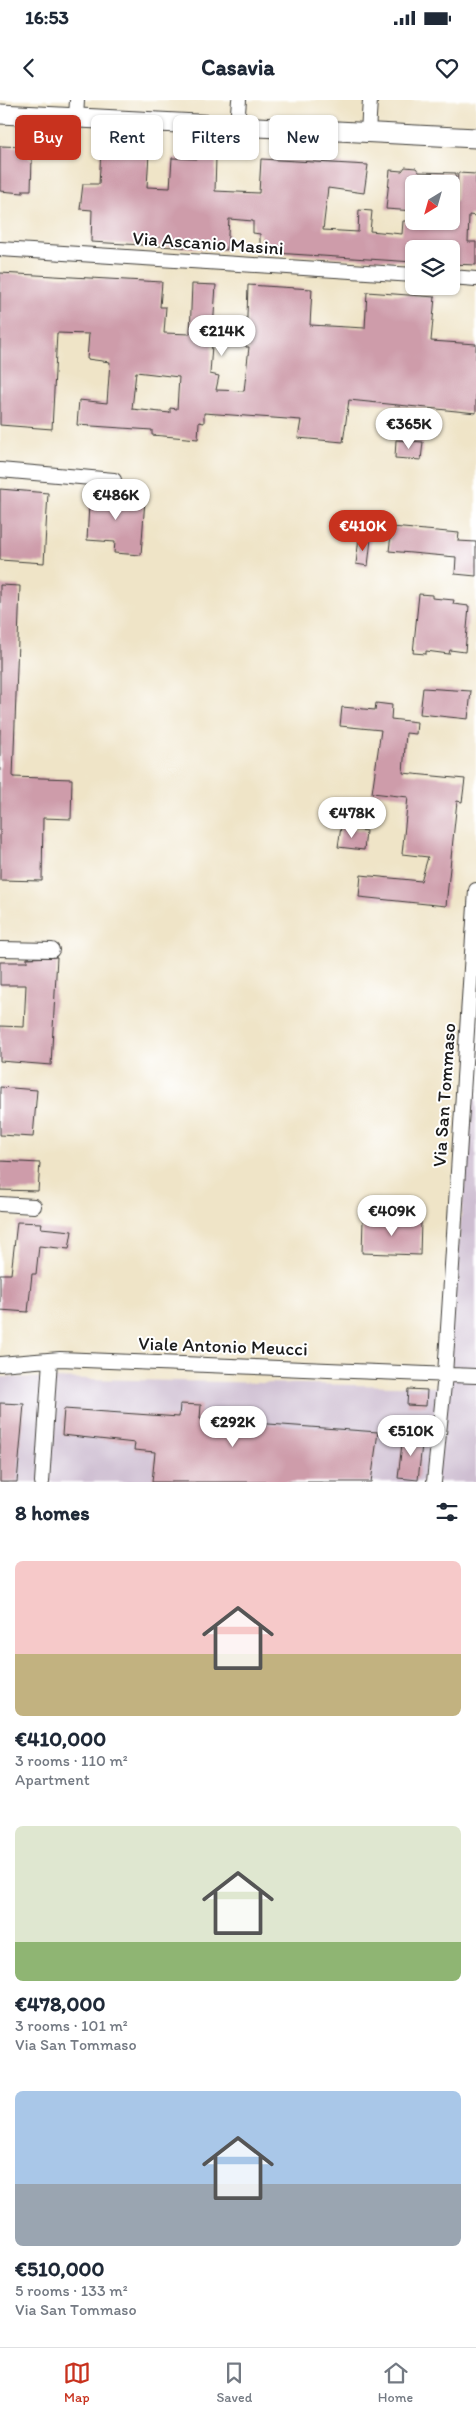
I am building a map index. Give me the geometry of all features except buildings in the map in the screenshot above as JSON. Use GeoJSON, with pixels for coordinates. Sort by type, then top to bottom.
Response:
{"type":"FeatureCollection","features":[{"type":"Feature","properties":{"kind":"main road"},"geometry":{"type":"LineString","coordinates":[[0,114],[77,109],[173,119]]}},
{"type":"Feature","properties":{"kind":"main road"},"geometry":{"type":"LineString","coordinates":[[259,126],[476,138]]}},
{"type":"Feature","properties":{"kind":"street"},"geometry":{"type":"LineString","coordinates":[[238,115],[239,100]]}},
{"type":"Feature","properties":{"kind":"street"},"geometry":{"type":"LineString","coordinates":[[368,132],[370,100]]}},
{"type":"Feature","properties":{"kind":"street","name":"Via Ascanio Masini"},"geometry":{"type":"LineString","coordinates":[[0,249],[405,274]]}},
{"type":"Feature","properties":{"kind":"street"},"geometry":{"type":"LineString","coordinates":[[460,278],[476,279]]}},
{"type":"Feature","properties":{"kind":"street"},"geometry":{"type":"LineString","coordinates":[[0,470],[114,480]]}},
{"type":"Feature","properties":{"kind":"street","name":"Via San Tommaso"},"geometry":{"type":"LineString","coordinates":[[434,1482],[445,1375],[476,890]]}},
{"type":"Feature","properties":{"kind":"street"},"geometry":{"type":"LineString","coordinates":[[0,949],[52,950]]}},
{"type":"Feature","properties":{"kind":"street"},"geometry":{"type":"LineString","coordinates":[[0,1204],[34,1206]]}},
{"type":"Feature","properties":{"kind":"street"},"geometry":{"type":"LineString","coordinates":[[42,1482],[50,1360]]}},
{"type":"Feature","properties":{"kind":"street","name":"Viale Antonio Meucci"},"geometry":{"type":"LineString","coordinates":[[0,1364],[50,1360],[223,1364],[476,1376]]}},
{"type":"Feature","properties":{"kind":"shaded area"},"geometry":{"type":"Polygon","coordinates":[[[476,1068],[476,1482],[0,1482],[0,1377],[444,1387],[476,1068]]]}}]}
